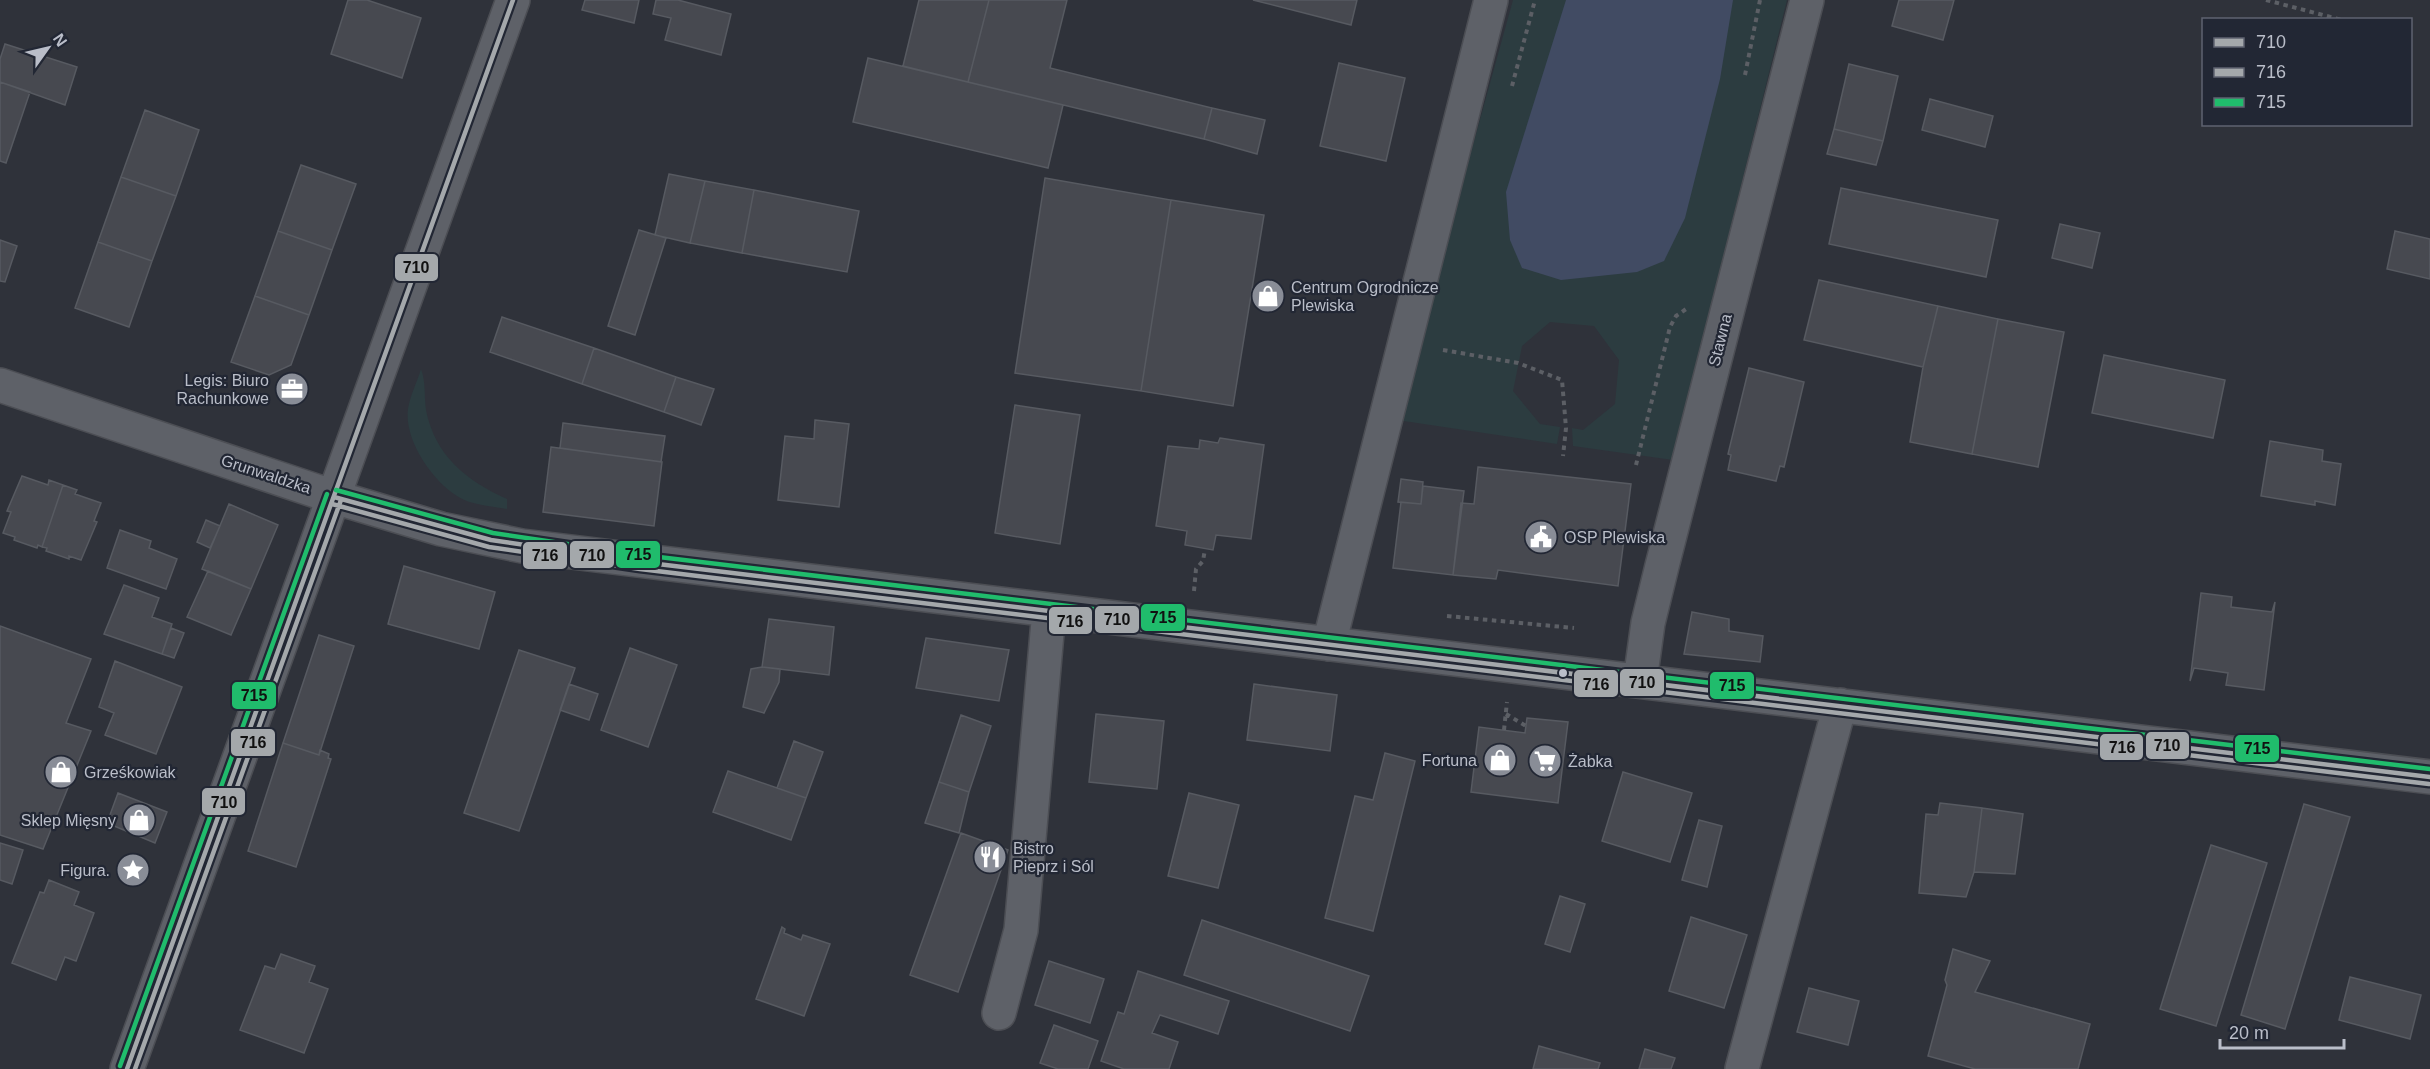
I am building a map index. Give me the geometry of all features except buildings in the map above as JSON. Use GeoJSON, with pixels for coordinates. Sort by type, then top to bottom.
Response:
{"type":"FeatureCollection","features":[{"type":"Feature","properties":{"kind":"street"},"geometry":{"type":"LineString","coordinates":[[127,1069],[513,0]]}},
{"type":"Feature","properties":{"kind":"street"},"geometry":{"type":"LineString","coordinates":[[1329,644],[1407,343],[1491,0]]}},
{"type":"Feature","properties":{"kind":"street","name":"Stawna"},"geometry":{"type":"LineString","coordinates":[[1640,681],[1648,623],[1807,0]]}},
{"type":"Feature","properties":{"kind":"street","name":"Grunwaldzka"},"geometry":{"type":"LineString","coordinates":[[0,385],[334,497],[441,529],[522,546],[2430,777]]}},
{"type":"Feature","properties":{"kind":"street"},"geometry":{"type":"LineString","coordinates":[[999,1013],[1021,930],[1049,610]]}},
{"type":"Feature","properties":{"kind":"street"},"geometry":{"type":"LineString","coordinates":[[1742,1069],[1840,705]]}},
{"type":"Feature","properties":{"kind":"path"},"geometry":{"type":"LineString","coordinates":[[1744,82],[1760,0]]}},
{"type":"Feature","properties":{"kind":"path"},"geometry":{"type":"LineString","coordinates":[[2266,0],[2334,18]]}},
{"type":"Feature","properties":{"kind":"path"},"geometry":{"type":"LineString","coordinates":[[1636,465],[1670,327],[1676,316],[1696,303]]}},
{"type":"Feature","properties":{"kind":"path"},"geometry":{"type":"LineString","coordinates":[[1407,343],[1518,363],[1562,380],[1566,428],[1563,456]]}},
{"type":"Feature","properties":{"kind":"path"},"geometry":{"type":"LineString","coordinates":[[1193,600],[1196,569],[1203,561],[1205,549]]}},
{"type":"Feature","properties":{"kind":"path"},"geometry":{"type":"LineString","coordinates":[[1447,616],[1574,628]]}},
{"type":"Feature","properties":{"kind":"path"},"geometry":{"type":"LineString","coordinates":[[1504,730],[1508,693]]}},
{"type":"Feature","properties":{"kind":"path"},"geometry":{"type":"LineString","coordinates":[[1506,714],[1526,726]]}},
{"type":"Feature","properties":{"kind":"shaded area"},"geometry":{"type":"Polygon","coordinates":[[[1513,0],[1787,0],[1673,460],[1573,446],[1572,428],[1583,430],[1615,404],[1619,360],[1594,326],[1550,322],[1522,346],[1513,391],[1540,424],[1560,427],[1557,444],[1397,420],[1513,0]]]}},
{"type":"Feature","properties":{"kind":"shaded area"},"geometry":{"type":"Polygon","coordinates":[[[421,369],[426,410],[437,441],[445,454],[466,475],[507,499],[507,509],[462,499],[429,470],[415,446],[408,421],[409,404],[421,369]]]}},
{"type":"Feature","properties":{"kind":"water"},"geometry":{"type":"Polygon","coordinates":[[[1566,0],[1733,0],[1720,79],[1685,218],[1664,261],[1637,272],[1561,280],[1522,268],[1510,240],[1506,192],[1566,0]]]}},
{"type":"Feature","properties":{"kind":"transit line","name":"710"},"geometry":{"type":"LineString","coordinates":[[127,1069],[513,0]]}},
{"type":"Feature","properties":{"kind":"transit line","name":"715"},"geometry":{"type":"LineString","coordinates":[[336,490],[493,533],[642,555],[2430,769]]}},
{"type":"Feature","properties":{"kind":"transit line","name":"715"},"geometry":{"type":"LineString","coordinates":[[120,1066],[327,494]]}},
{"type":"Feature","properties":{"kind":"transit line","name":"710"},"geometry":{"type":"LineString","coordinates":[[334,497],[491,540],[641,562],[2430,777]]}},
{"type":"Feature","properties":{"kind":"transit line","name":"716"},"geometry":{"type":"LineString","coordinates":[[135,1069],[341,500]]}},
{"type":"Feature","properties":{"kind":"transit line","name":"716"},"geometry":{"type":"LineString","coordinates":[[332,504],[489,547],[640,569],[2429,784]]}},
{"type":"Feature","properties":{"kind":"place","name":"Centrum Ogrodnicze Plewiska"},"geometry":{"type":"Point","coordinates":[1268,296]}},
{"type":"Feature","properties":{"kind":"place","name":"Legis: Biuro Rachunkowe"},"geometry":{"type":"Point","coordinates":[292,389]}},
{"type":"Feature","properties":{"kind":"place","name":"OSP Plewiska"},"geometry":{"type":"Point","coordinates":[1541,537]}},
{"type":"Feature","properties":{"kind":"place","name":"Fortuna"},"geometry":{"type":"Point","coordinates":[1500,760]}},
{"type":"Feature","properties":{"kind":"place","name":"Żabka"},"geometry":{"type":"Point","coordinates":[1545,761]}},
{"type":"Feature","properties":{"kind":"place","name":"Grześkowiak"},"geometry":{"type":"Point","coordinates":[61,772]}},
{"type":"Feature","properties":{"kind":"place","name":"Sklep Mięsny"},"geometry":{"type":"Point","coordinates":[139,820]}},
{"type":"Feature","properties":{"kind":"place","name":"Bistro Pieprz i Sól"},"geometry":{"type":"Point","coordinates":[990,857]}},
{"type":"Feature","properties":{"kind":"place","name":"Figura."},"geometry":{"type":"Point","coordinates":[133,870]}}]}
